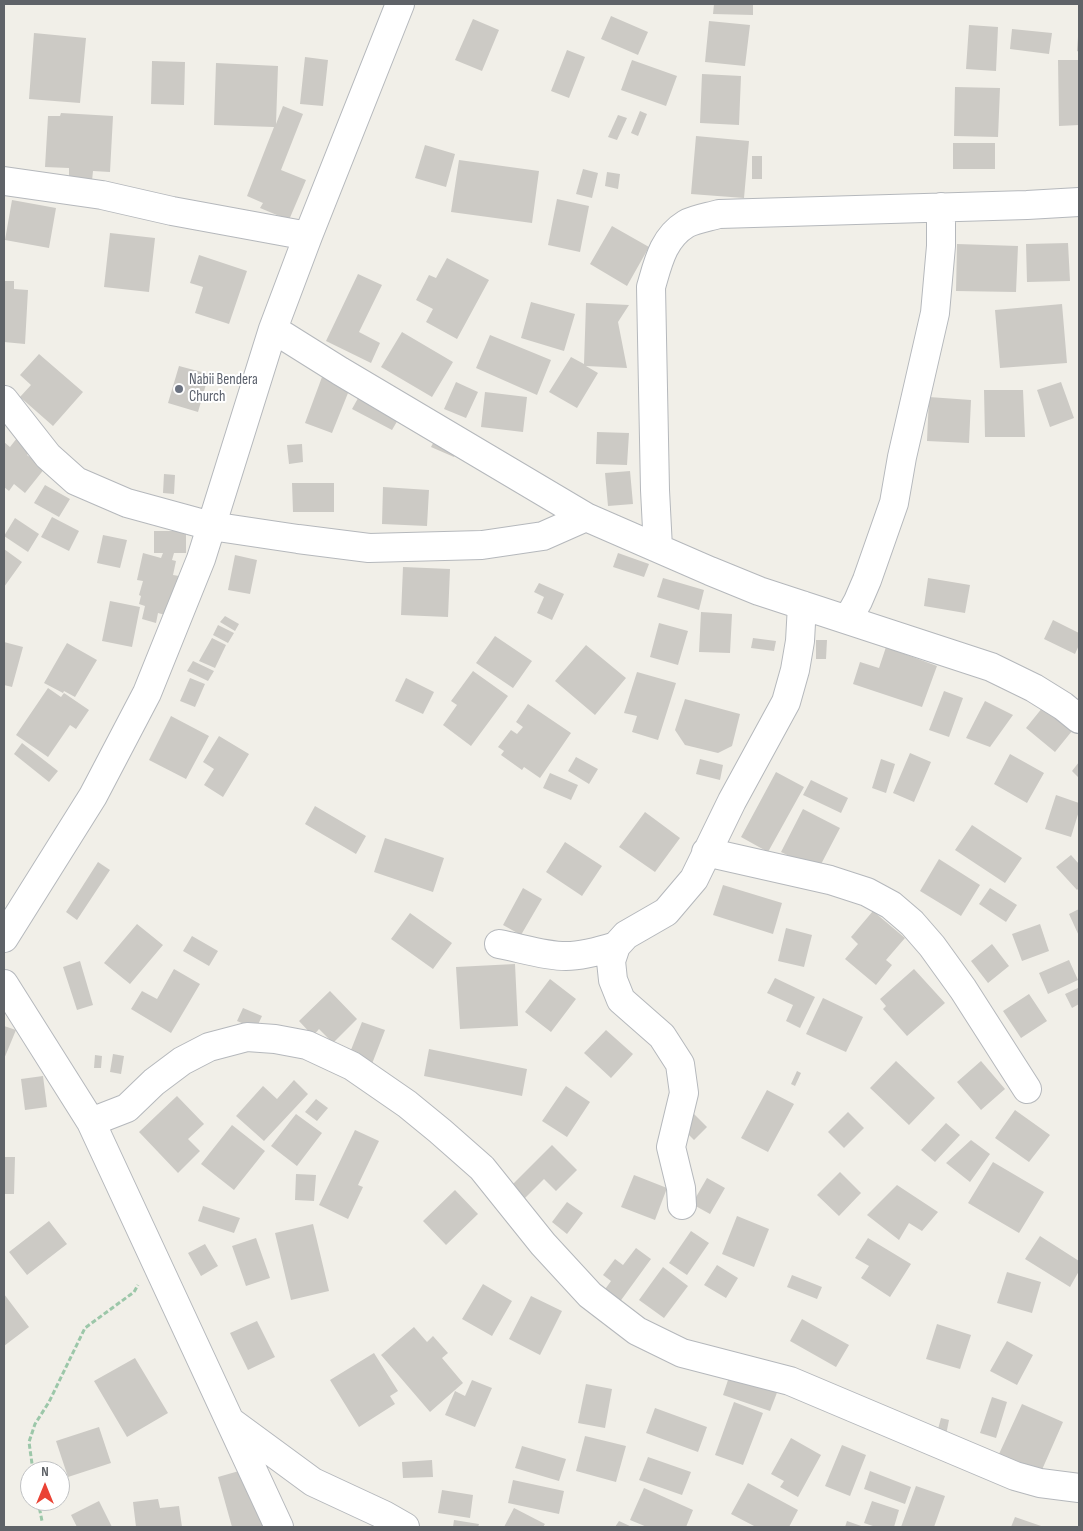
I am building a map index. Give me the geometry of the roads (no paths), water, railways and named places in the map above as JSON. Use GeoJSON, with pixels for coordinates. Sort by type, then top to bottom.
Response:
{"type":"FeatureCollection","features":[{"type":"Feature","properties":{"kind":"street"},"geometry":{"type":"LineString","coordinates":[[4,938],[93,796],[147,693],[202,559],[273,329],[400,4]]}},
{"type":"Feature","properties":{"kind":"street"},"geometry":{"type":"LineString","coordinates":[[4,181],[102,194],[172,211],[308,236]]}},
{"type":"Feature","properties":{"kind":"street"},"geometry":{"type":"LineString","coordinates":[[658,548],[654,490],[651,287],[659,258],[668,240],[686,224],[719,214],[1079,202]]}},
{"type":"Feature","properties":{"kind":"street"},"geometry":{"type":"LineString","coordinates":[[848,619],[867,580],[894,504],[902,456],[935,313],[940,246],[940,207]]}},
{"type":"Feature","properties":{"kind":"street"},"geometry":{"type":"LineString","coordinates":[[273,329],[340,372],[586,517],[710,571],[802,606],[848,619],[991,667],[1034,688],[1063,706],[1079,719]]}},
{"type":"Feature","properties":{"kind":"street"},"geometry":{"type":"LineString","coordinates":[[4,400],[48,456],[76,481],[127,504],[211,526],[298,540],[369,548],[473,546],[543,536],[586,517]]}},
{"type":"Feature","properties":{"kind":"street"},"geometry":{"type":"LineString","coordinates":[[682,1205],[681,1188],[672,1147],[684,1093],[680,1064],[662,1036],[621,1000],[613,980],[610,961],[616,946],[626,935],[666,912],[694,879],[732,801],[786,702],[795,670],[800,641],[802,606]]}},
{"type":"Feature","properties":{"kind":"street"},"geometry":{"type":"LineString","coordinates":[[706,852],[830,880],[867,892],[891,905],[912,923],[932,946],[963,989],[1027,1089]]}},
{"type":"Feature","properties":{"kind":"street"},"geometry":{"type":"LineString","coordinates":[[499,944],[566,956],[589,953],[616,946]]}},
{"type":"Feature","properties":{"kind":"street"},"geometry":{"type":"LineString","coordinates":[[4,984],[91,1122],[279,1527]]}},
{"type":"Feature","properties":{"kind":"street"},"geometry":{"type":"LineString","coordinates":[[91,1122],[127,1108],[154,1082],[182,1061],[210,1046],[247,1037],[276,1039],[307,1045],[352,1066],[368,1076],[440,1131],[482,1168],[543,1244],[590,1295],[637,1331],[682,1353],[790,1381],[1015,1476],[1040,1483],[1079,1488]]}},
{"type":"Feature","properties":{"kind":"street"},"geometry":{"type":"LineString","coordinates":[[229,1420],[313,1482],[384,1515],[405,1527]]}},
{"type":"Feature","properties":{"kind":"place","name":"Nabii Bendera Church"},"geometry":{"type":"Point","coordinates":[179,389]}}]}
